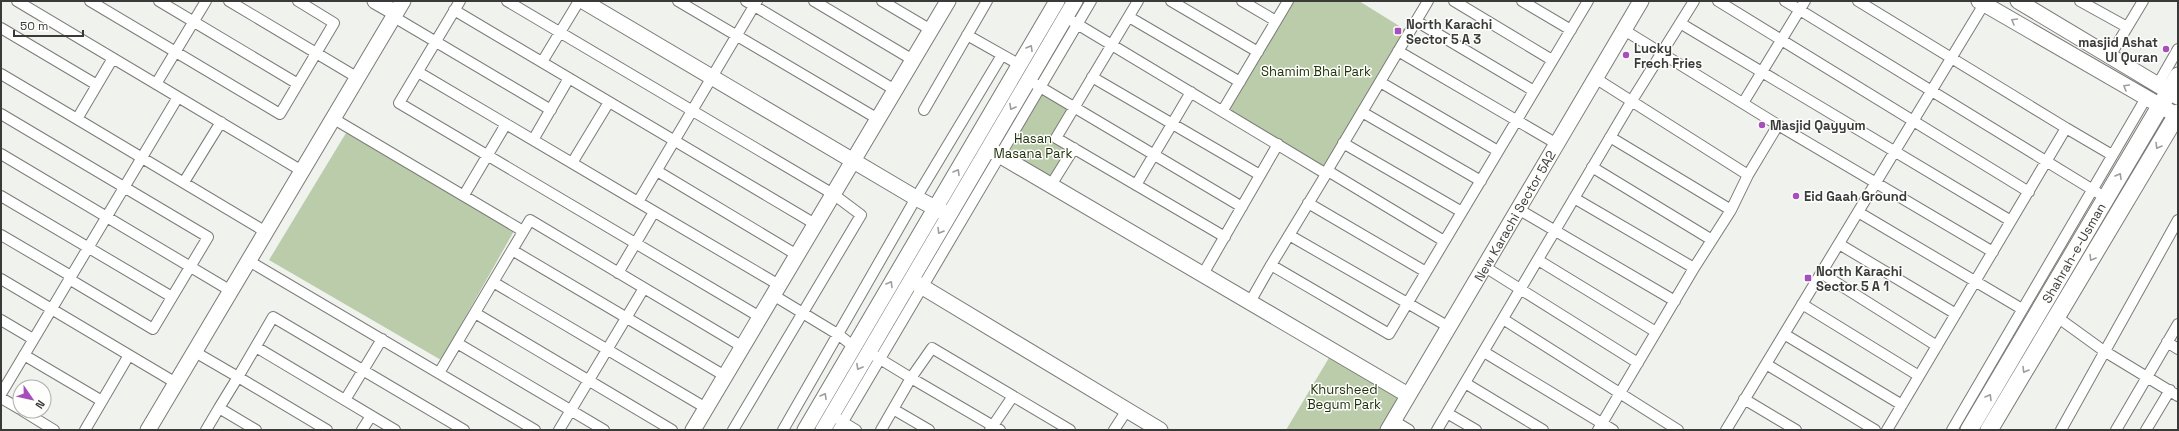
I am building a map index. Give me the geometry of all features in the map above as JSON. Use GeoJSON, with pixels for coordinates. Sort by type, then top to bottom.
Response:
{"type":"FeatureCollection","features":[{"type":"Feature","properties":{"kind":"main road","name":"Shahrah-e-Usman"},"geometry":{"type":"LineString","coordinates":[[1969,430],[2099,194],[2153,102],[2168,90],[2178,76]]}},
{"type":"Feature","properties":{"kind":"main road","name":"Shahrah-e-Usman"},"geometry":{"type":"LineString","coordinates":[[1989,430],[2177,115]]}},
{"type":"Feature","properties":{"kind":"street"},"geometry":{"type":"LineString","coordinates":[[17,1],[302,171]]}},
{"type":"Feature","properties":{"kind":"street"},"geometry":{"type":"LineString","coordinates":[[90,1],[277,114],[280,114],[334,23],[298,1]]}},
{"type":"Feature","properties":{"kind":"street"},"geometry":{"type":"LineString","coordinates":[[159,1],[298,84]]}},
{"type":"Feature","properties":{"kind":"street"},"geometry":{"type":"LineString","coordinates":[[156,84],[206,1]]}},
{"type":"Feature","properties":{"kind":"street"},"geometry":{"type":"LineString","coordinates":[[229,1],[358,78]]}},
{"type":"Feature","properties":{"kind":"street"},"geometry":{"type":"LineString","coordinates":[[375,1],[398,10],[436,42],[551,110]]}},
{"type":"Feature","properties":{"kind":"street"},"geometry":{"type":"LineString","coordinates":[[507,1],[833,194],[861,215],[733,430]]}},
{"type":"Feature","properties":{"kind":"street"},"geometry":{"type":"LineString","coordinates":[[542,62],[579,1]]}},
{"type":"Feature","properties":{"kind":"street"},"geometry":{"type":"LineString","coordinates":[[584,1],[916,198],[950,215]]}},
{"type":"Feature","properties":{"kind":"street"},"geometry":{"type":"LineString","coordinates":[[678,1],[878,119]]}},
{"type":"Feature","properties":{"kind":"street"},"geometry":{"type":"LineString","coordinates":[[814,1],[913,60]]}},
{"type":"Feature","properties":{"kind":"street"},"geometry":{"type":"LineString","coordinates":[[882,1],[931,30]]}},
{"type":"Feature","properties":{"kind":"street"},"geometry":{"type":"LineString","coordinates":[[693,430],[948,1]]}},
{"type":"Feature","properties":{"kind":"street"},"geometry":{"type":"LineString","coordinates":[[924,110],[987,1]]}},
{"type":"Feature","properties":{"kind":"street"},"geometry":{"type":"LineString","coordinates":[[805,430],[853,346],[1058,1]]}},
{"type":"Feature","properties":{"kind":"street"},"geometry":{"type":"LineString","coordinates":[[916,283],[950,215],[1041,87],[1071,20],[1075,1]]}},
{"type":"Feature","properties":{"kind":"street"},"geometry":{"type":"LineString","coordinates":[[823,430],[838,422],[874,355],[994,152],[1028,79],[1071,20],[1091,1]]}},
{"type":"Feature","properties":{"kind":"street"},"geometry":{"type":"LineString","coordinates":[[1138,1],[1056,138],[1225,236]]}},
{"type":"Feature","properties":{"kind":"street"},"geometry":{"type":"LineString","coordinates":[[1171,1],[1258,52]]}},
{"type":"Feature","properties":{"kind":"street"},"geometry":{"type":"LineString","coordinates":[[1242,1],[1276,21]]}},
{"type":"Feature","properties":{"kind":"street"},"geometry":{"type":"LineString","coordinates":[[1223,110],[1288,1]]}},
{"type":"Feature","properties":{"kind":"street"},"geometry":{"type":"LineString","coordinates":[[1250,302],[1428,1]]}},
{"type":"Feature","properties":{"kind":"street"},"geometry":{"type":"LineString","coordinates":[[1454,1],[1552,60]]}},
{"type":"Feature","properties":{"kind":"street"},"geometry":{"type":"LineString","coordinates":[[1522,1],[1571,30]]}},
{"type":"Feature","properties":{"kind":"street"},"geometry":{"type":"LineString","coordinates":[[1271,265],[1389,334],[1588,1]]}},
{"type":"Feature","properties":{"kind":"street","name":"New Karachi Sector 5A2"},"geometry":{"type":"LineString","coordinates":[[1391,426],[1641,1]]}},
{"type":"Feature","properties":{"kind":"street"},"geometry":{"type":"LineString","coordinates":[[1437,430],[1630,102],[1694,1]]}},
{"type":"Feature","properties":{"kind":"street"},"geometry":{"type":"LineString","coordinates":[[1718,1],[2029,192]]}},
{"type":"Feature","properties":{"kind":"street"},"geometry":{"type":"LineString","coordinates":[[1785,1],[1802,6],[1932,90],[2099,194]]}},
{"type":"Feature","properties":{"kind":"street"},"geometry":{"type":"LineString","coordinates":[[1858,1],[2112,155]]}},
{"type":"Feature","properties":{"kind":"street"},"geometry":{"type":"LineString","coordinates":[[2080,1],[2127,27]]}},
{"type":"Feature","properties":{"kind":"street"},"geometry":{"type":"LineString","coordinates":[[2110,56],[2143,1]]}},
{"type":"Feature","properties":{"kind":"street"},"geometry":{"type":"LineString","coordinates":[[1726,430],[1952,58],[1981,2],[2177,115]]}},
{"type":"Feature","properties":{"kind":"street"},"geometry":{"type":"LineString","coordinates":[[638,202],[736,36],[752,3],[895,90]]}},
{"type":"Feature","properties":{"kind":"street"},"geometry":{"type":"LineString","coordinates":[[2027,3],[2050,20],[2168,90],[2178,49]]}},
{"type":"Feature","properties":{"kind":"street"},"geometry":{"type":"LineString","coordinates":[[760,317],[399,103],[457,5],[542,62],[815,224]]}},
{"type":"Feature","properties":{"kind":"street"},"geometry":{"type":"LineString","coordinates":[[1743,104],[1762,70],[1802,6]]}},
{"type":"Feature","properties":{"kind":"street"},"geometry":{"type":"LineString","coordinates":[[148,430],[398,10]]}},
{"type":"Feature","properties":{"kind":"street"},"geometry":{"type":"LineString","coordinates":[[1129,17],[1240,82]]}},
{"type":"Feature","properties":{"kind":"street"},"geometry":{"type":"LineString","coordinates":[[1071,20],[1111,46],[1223,110],[1323,172],[1327,171],[1444,241]]}},
{"type":"Feature","properties":{"kind":"street"},"geometry":{"type":"LineString","coordinates":[[2041,36],[2050,20]]}},
{"type":"Feature","properties":{"kind":"street"},"geometry":{"type":"LineString","coordinates":[[1416,21],[1534,91]]}},
{"type":"Feature","properties":{"kind":"street"},"geometry":{"type":"LineString","coordinates":[[1680,23],[1762,70],[1894,152],[2011,221]]}},
{"type":"Feature","properties":{"kind":"street"},"geometry":{"type":"LineString","coordinates":[[1,28],[97,85]]}},
{"type":"Feature","properties":{"kind":"street"},"geometry":{"type":"LineString","coordinates":[[1624,30],[1743,104],[1993,252]]}},
{"type":"Feature","properties":{"kind":"street"},"geometry":{"type":"LineString","coordinates":[[967,35],[1020,65]]}},
{"type":"Feature","properties":{"kind":"street"},"geometry":{"type":"LineString","coordinates":[[1398,51],[1557,144]]}},
{"type":"Feature","properties":{"kind":"street"},"geometry":{"type":"LineString","coordinates":[[783,430],[839,335],[916,198],[1002,55]]}},
{"type":"Feature","properties":{"kind":"street"},"geometry":{"type":"LineString","coordinates":[[77,119],[113,58]]}},
{"type":"Feature","properties":{"kind":"street"},"geometry":{"type":"LineString","coordinates":[[418,72],[654,212],[776,290],[803,314],[839,335],[853,346]]}},
{"type":"Feature","properties":{"kind":"street"},"geometry":{"type":"LineString","coordinates":[[1,74],[266,232]]}},
{"type":"Feature","properties":{"kind":"street"},"geometry":{"type":"LineString","coordinates":[[1092,77],[1260,175]]}},
{"type":"Feature","properties":{"kind":"street"},"geometry":{"type":"LineString","coordinates":[[533,140],[569,78]]}},
{"type":"Feature","properties":{"kind":"street"},"geometry":{"type":"LineString","coordinates":[[1595,78],[1630,102],[1748,175]]}},
{"type":"Feature","properties":{"kind":"street"},"geometry":{"type":"LineString","coordinates":[[1028,79],[1242,207]]}},
{"type":"Feature","properties":{"kind":"street"},"geometry":{"type":"LineString","coordinates":[[1380,82],[1498,151]]}},
{"type":"Feature","properties":{"kind":"street"},"geometry":{"type":"LineString","coordinates":[[1136,185],[1171,123],[1191,92]]}},
{"type":"Feature","properties":{"kind":"street"},"geometry":{"type":"LineString","coordinates":[[1,394],[178,97]]}},
{"type":"Feature","properties":{"kind":"street"},"geometry":{"type":"LineString","coordinates":[[572,163],[609,102]]}},
{"type":"Feature","properties":{"kind":"street"},"geometry":{"type":"LineString","coordinates":[[1952,430],[2022,309],[2099,194],[2112,155],[2153,102]]}},
{"type":"Feature","properties":{"kind":"street"},"geometry":{"type":"LineString","coordinates":[[1362,112],[1481,181]]}},
{"type":"Feature","properties":{"kind":"street"},"geometry":{"type":"LineString","coordinates":[[1,114],[208,237],[154,328],[1,235]]}},
{"type":"Feature","properties":{"kind":"street"},"geometry":{"type":"LineString","coordinates":[[334,119],[523,231]]}},
{"type":"Feature","properties":{"kind":"street"},"geometry":{"type":"LineString","coordinates":[[184,182],[221,122]]}},
{"type":"Feature","properties":{"kind":"street"},"geometry":{"type":"LineString","coordinates":[[464,195],[506,124]]}},
{"type":"Feature","properties":{"kind":"street"},"geometry":{"type":"LineString","coordinates":[[1600,427],[1694,268],[1731,210],[1748,175],[1778,125]]}},
{"type":"Feature","properties":{"kind":"street"},"geometry":{"type":"LineString","coordinates":[[1887,430],[2066,128]]}},
{"type":"Feature","properties":{"kind":"street"},"geometry":{"type":"LineString","coordinates":[[1610,136],[1731,210]]}},
{"type":"Feature","properties":{"kind":"street"},"geometry":{"type":"LineString","coordinates":[[1203,274],[1278,144]]}},
{"type":"Feature","properties":{"kind":"street"},"geometry":{"type":"LineString","coordinates":[[1343,144],[1462,212]]}},
{"type":"Feature","properties":{"kind":"street"},"geometry":{"type":"LineString","coordinates":[[1051,185],[1074,148]]}},
{"type":"Feature","properties":{"kind":"street"},"geometry":{"type":"LineString","coordinates":[[994,152],[1408,395]]}},
{"type":"Feature","properties":{"kind":"street"},"geometry":{"type":"LineString","coordinates":[[1,154],[231,291]]}},
{"type":"Feature","properties":{"kind":"street"},"geometry":{"type":"LineString","coordinates":[[1592,167],[1712,240]]}},
{"type":"Feature","properties":{"kind":"street"},"geometry":{"type":"LineString","coordinates":[[657,171],[797,255]]}},
{"type":"Feature","properties":{"kind":"street"},"geometry":{"type":"LineString","coordinates":[[1,196],[172,297]]}},
{"type":"Feature","properties":{"kind":"street"},"geometry":{"type":"LineString","coordinates":[[1574,198],[1694,268]]}},
{"type":"Feature","properties":{"kind":"street"},"geometry":{"type":"LineString","coordinates":[[1308,203],[1426,272]]}},
{"type":"Feature","properties":{"kind":"street"},"geometry":{"type":"LineString","coordinates":[[1518,209],[1675,300]]}},
{"type":"Feature","properties":{"kind":"street"},"geometry":{"type":"LineString","coordinates":[[618,273],[654,212]]}},
{"type":"Feature","properties":{"kind":"street"},"geometry":{"type":"LineString","coordinates":[[1858,212],[2022,309]]}},
{"type":"Feature","properties":{"kind":"street"},"geometry":{"type":"LineString","coordinates":[[439,373],[530,220],[743,347]]}},
{"type":"Feature","properties":{"kind":"street"},"geometry":{"type":"LineString","coordinates":[[2061,430],[2178,220]]}},
{"type":"Feature","properties":{"kind":"street"},"geometry":{"type":"LineString","coordinates":[[1289,235],[1408,302],[1449,327]]}},
{"type":"Feature","properties":{"kind":"street"},"geometry":{"type":"LineString","coordinates":[[1839,244],[1956,314]]}},
{"type":"Feature","properties":{"kind":"street"},"geometry":{"type":"LineString","coordinates":[[512,250],[725,376]]}},
{"type":"Feature","properties":{"kind":"street"},"geometry":{"type":"LineString","coordinates":[[1538,260],[1656,332]]}},
{"type":"Feature","properties":{"kind":"street"},"geometry":{"type":"LineString","coordinates":[[249,261],[531,429]]}},
{"type":"Feature","properties":{"kind":"street"},"geometry":{"type":"LineString","coordinates":[[1485,267],[1638,363]]}},
{"type":"Feature","properties":{"kind":"street"},"geometry":{"type":"LineString","coordinates":[[1821,273],[1937,346]]}},
{"type":"Feature","properties":{"kind":"street"},"geometry":{"type":"LineString","coordinates":[[1,279],[176,383]]}},
{"type":"Feature","properties":{"kind":"street"},"geometry":{"type":"LineString","coordinates":[[493,282],[706,408]]}},
{"type":"Feature","properties":{"kind":"street"},"geometry":{"type":"LineString","coordinates":[[916,283],[1160,430]]}},
{"type":"Feature","properties":{"kind":"street"},"geometry":{"type":"LineString","coordinates":[[560,430],[644,288]]}},
{"type":"Feature","properties":{"kind":"street"},"geometry":{"type":"LineString","coordinates":[[1802,304],[1919,376]]}},
{"type":"Feature","properties":{"kind":"street"},"geometry":{"type":"LineString","coordinates":[[474,313],[672,430]]}},
{"type":"Feature","properties":{"kind":"street"},"geometry":{"type":"LineString","coordinates":[[2057,316],[2104,351],[2174,393],[2149,429]]}},
{"type":"Feature","properties":{"kind":"street"},"geometry":{"type":"LineString","coordinates":[[206,430],[274,317],[464,430]]}},
{"type":"Feature","properties":{"kind":"street"},"geometry":{"type":"LineString","coordinates":[[1503,318],[1678,430]]}},
{"type":"Feature","properties":{"kind":"street"},"geometry":{"type":"LineString","coordinates":[[1,320],[33,339]]}},
{"type":"Feature","properties":{"kind":"street"},"geometry":{"type":"LineString","coordinates":[[2116,430],[2178,324]]}},
{"type":"Feature","properties":{"kind":"street"},"geometry":{"type":"LineString","coordinates":[[1784,334],[1902,406]]}},
{"type":"Feature","properties":{"kind":"street"},"geometry":{"type":"LineString","coordinates":[[345,400],[382,339]]}},
{"type":"Feature","properties":{"kind":"street"},"geometry":{"type":"LineString","coordinates":[[2167,342],[2178,349]]}},
{"type":"Feature","properties":{"kind":"street"},"geometry":{"type":"LineString","coordinates":[[457,343],[604,430]]}},
{"type":"Feature","properties":{"kind":"street"},"geometry":{"type":"LineString","coordinates":[[256,347],[395,430]]}},
{"type":"Feature","properties":{"kind":"street"},"geometry":{"type":"LineString","coordinates":[[881,430],[911,378],[932,348],[1070,430]]}},
{"type":"Feature","properties":{"kind":"street"},"geometry":{"type":"LineString","coordinates":[[195,352],[327,430]]}},
{"type":"Feature","properties":{"kind":"street"},"geometry":{"type":"LineString","coordinates":[[1484,352],[1600,427],[1613,430]]}},
{"type":"Feature","properties":{"kind":"street"},"geometry":{"type":"LineString","coordinates":[[24,355],[102,401]]}},
{"type":"Feature","properties":{"kind":"street"},"geometry":{"type":"LineString","coordinates":[[84,430],[129,355]]}},
{"type":"Feature","properties":{"kind":"street"},"geometry":{"type":"LineString","coordinates":[[874,355],[995,429],[1013,396]]}},
{"type":"Feature","properties":{"kind":"street"},"geometry":{"type":"LineString","coordinates":[[1766,364],[1875,430]]}},
{"type":"Feature","properties":{"kind":"street"},"geometry":{"type":"LineString","coordinates":[[1465,383],[1543,430]]}},
{"type":"Feature","properties":{"kind":"street"},"geometry":{"type":"LineString","coordinates":[[1,398],[12,405]]}},
{"type":"Feature","properties":{"kind":"street"},"geometry":{"type":"LineString","coordinates":[[1744,400],[1784,427],[1796,430]]}},
{"type":"Feature","properties":{"kind":"street"},"geometry":{"type":"LineString","coordinates":[[219,408],[256,430]]}},
{"type":"Feature","properties":{"kind":"street"},"geometry":{"type":"LineString","coordinates":[[893,409],[929,430]]}},
{"type":"Feature","properties":{"kind":"street"},"geometry":{"type":"LineString","coordinates":[[1114,430],[1126,410]]}},
{"type":"Feature","properties":{"kind":"street"},"geometry":{"type":"LineString","coordinates":[[1447,413],[1476,430]]}},
{"type":"Feature","properties":{"kind":"street"},"geometry":{"type":"LineString","coordinates":[[362,430],[371,416]]}},
{"type":"Feature","properties":{"kind":"street"},"geometry":{"type":"LineString","coordinates":[[36,419],[54,430]]}},
{"type":"Feature","properties":{"kind":"street"},"geometry":{"type":"LineString","coordinates":[[838,422],[856,430]]}},
{"type":"Feature","properties":{"kind":"street"},"geometry":{"type":"LineString","coordinates":[[1391,426],[1409,430]]}},
{"type":"Feature","properties":{"kind":"green space","name":"Shamim Bhai Park"},"geometry":{"type":"Polygon","coordinates":[[[1290,1],[1359,1],[1409,32],[1323,172],[1223,110],[1290,1]]]}},
{"type":"Feature","properties":{"kind":"green space","name":"Hasan Masana Park"},"geometry":{"type":"Polygon","coordinates":[[[1041,90],[1072,108],[1054,139],[1071,150],[1052,182],[1002,153],[1041,90]]]}},
{"type":"Feature","properties":{"kind":"green space"},"geometry":{"type":"Polygon","coordinates":[[[346,133],[514,231],[441,360],[269,260],[346,133]]]}},
{"type":"Feature","properties":{"kind":"green space","name":"Khursheed Begum Park"},"geometry":{"type":"Polygon","coordinates":[[[1333,351],[1408,395],[1387,430],[1286,430],[1333,351]]]}},
{"type":"Feature","properties":{"kind":"place","name":"North Karachi Sector 5 A 3"},"geometry":{"type":"Point","coordinates":[1398,31]}},
{"type":"Feature","properties":{"kind":"place","name":"masjid Ashat Ul Quran"},"geometry":{"type":"Point","coordinates":[2166,49]}},
{"type":"Feature","properties":{"kind":"place","name":"Lucky Frech Fries"},"geometry":{"type":"Point","coordinates":[1626,55]}},
{"type":"Feature","properties":{"kind":"place","name":"Masjid Qayyum"},"geometry":{"type":"Point","coordinates":[1762,125]}},
{"type":"Feature","properties":{"kind":"place","name":"Eid Gaah Ground"},"geometry":{"type":"Point","coordinates":[1796,196]}},
{"type":"Feature","properties":{"kind":"place","name":"North Karachi Sector 5 A 1"},"geometry":{"type":"Point","coordinates":[1808,278]}}]}
